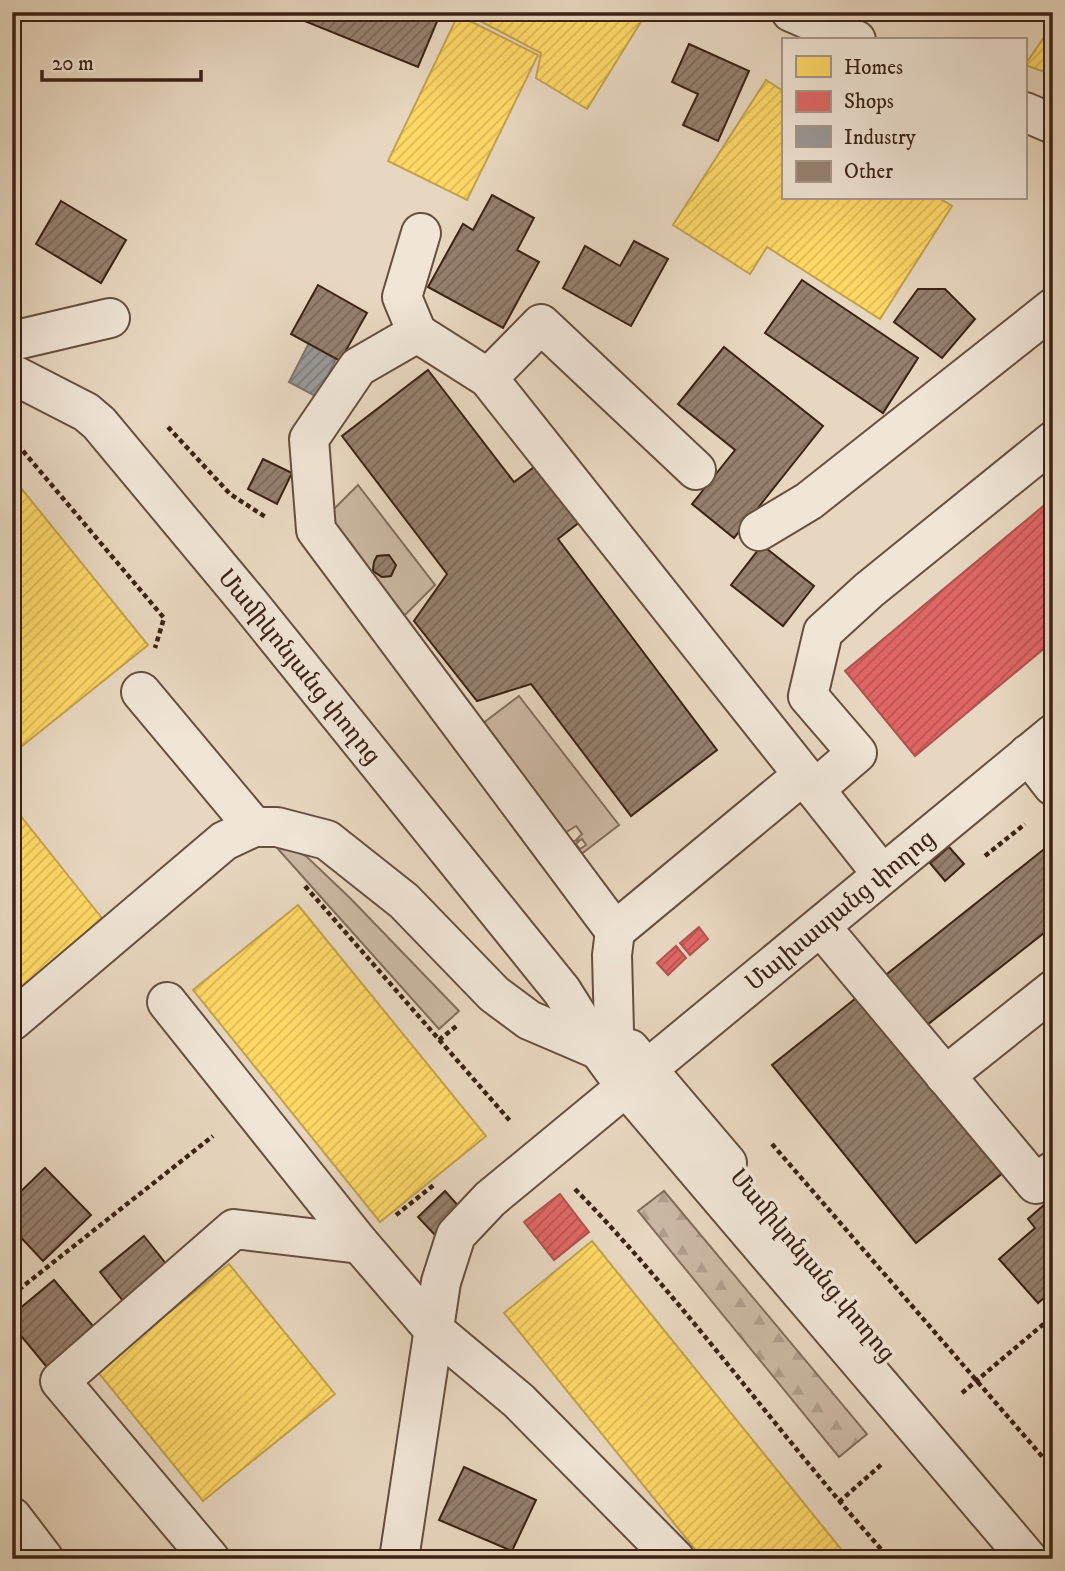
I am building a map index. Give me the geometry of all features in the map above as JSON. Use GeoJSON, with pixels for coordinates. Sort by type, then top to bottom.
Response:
{"type":"FeatureCollection","features":[{"type":"Feature","properties":{"kind":"street"},"geometry":{"type":"LineString","coordinates":[[791,12],[851,38]]}},
{"type":"Feature","properties":{"kind":"street"},"geometry":{"type":"LineString","coordinates":[[1026,112],[1053,124]]}},
{"type":"Feature","properties":{"kind":"street"},"geometry":{"type":"LineString","coordinates":[[421,233],[402,298],[417,332],[488,378],[882,874]]}},
{"type":"Feature","properties":{"kind":"street"},"geometry":{"type":"LineString","coordinates":[[759,531],[809,501],[1053,308]]}},
{"type":"Feature","properties":{"kind":"street"},"geometry":{"type":"LineString","coordinates":[[12,341],[110,318]]}},
{"type":"Feature","properties":{"kind":"street"},"geometry":{"type":"LineString","coordinates":[[488,378],[541,324],[696,470]]}},
{"type":"Feature","properties":{"kind":"street"},"geometry":{"type":"LineString","coordinates":[[12,1021],[224,841],[254,827],[277,827],[327,840],[404,901],[494,994],[529,1020],[606,1041],[615,931],[316,530],[309,439],[358,367],[417,332]]}},
{"type":"Feature","properties":{"kind":"street","name":"Մամիկոնյանց փողոց"},"geometry":{"type":"LineString","coordinates":[[12,374],[86,412],[99,423],[249,603],[562,991],[637,1078],[1028,1559]]}},
{"type":"Feature","properties":{"kind":"street"},"geometry":{"type":"LineString","coordinates":[[615,931],[809,782],[857,753],[808,696],[822,632],[869,590],[1053,441]]}},
{"type":"Feature","properties":{"kind":"street"},"geometry":{"type":"LineString","coordinates":[[141,692],[254,827]]}},
{"type":"Feature","properties":{"kind":"street"},"geometry":{"type":"LineString","coordinates":[[1040,744],[1053,786]]}},
{"type":"Feature","properties":{"kind":"street","name":"Մալխասյանց փողոց"},"geometry":{"type":"LineString","coordinates":[[399,1559],[440,1282],[456,1234],[490,1199],[1040,744]]}},
{"type":"Feature","properties":{"kind":"street"},"geometry":{"type":"LineString","coordinates":[[821,927],[1036,1184],[1053,1171]]}},
{"type":"Feature","properties":{"kind":"street"},"geometry":{"type":"LineString","coordinates":[[945,1076],[1053,990]]}},
{"type":"Feature","properties":{"kind":"street"},"geometry":{"type":"LineString","coordinates":[[167,1002],[360,1244],[433,1329],[519,1401],[675,1559]]}},
{"type":"Feature","properties":{"kind":"street","name":"Մամիկոնյանց փողոց"},"geometry":{"type":"LineString","coordinates":[[637,1078],[1053,1549]]}},
{"type":"Feature","properties":{"kind":"street"},"geometry":{"type":"LineString","coordinates":[[210,1559],[60,1381],[234,1229],[360,1244]]}},
{"type":"Feature","properties":{"kind":"street"},"geometry":{"type":"LineString","coordinates":[[12,1517],[44,1559]]}},
{"type":"Feature","properties":{"kind":"path"},"geometry":{"type":"LineString","coordinates":[[166,424],[230,494],[265,516]]}},
{"type":"Feature","properties":{"kind":"path"},"geometry":{"type":"LineString","coordinates":[[12,438],[164,618],[141,692]]}},
{"type":"Feature","properties":{"kind":"path"},"geometry":{"type":"LineString","coordinates":[[254,827],[511,1123]]}},
{"type":"Feature","properties":{"kind":"path"},"geometry":{"type":"LineString","coordinates":[[439,1040],[448,1032]]}},
{"type":"Feature","properties":{"kind":"path"},"geometry":{"type":"LineString","coordinates":[[12,1295],[249,1107]]}},
{"type":"Feature","properties":{"kind":"path"},"geometry":{"type":"LineString","coordinates":[[770,1142],[1053,1469]]}},
{"type":"Feature","properties":{"kind":"path"},"geometry":{"type":"LineString","coordinates":[[542,1156],[629,1244],[839,1502],[890,1559]]}},
{"type":"Feature","properties":{"kind":"path"},"geometry":{"type":"LineString","coordinates":[[962,1393],[1053,1316]]}},
{"type":"Feature","properties":{"kind":"path"},"geometry":{"type":"LineString","coordinates":[[839,1502],[882,1464]]}},
{"type":"Feature","properties":{"kind":"green space"},"geometry":{"type":"Polygon","coordinates":[[[358,485],[435,585],[398,622],[329,514],[358,485]],[[388,555],[378,556],[373,571],[382,577],[391,576],[395,566],[388,555]]]}},
{"type":"Feature","properties":{"kind":"green space"},"geometry":{"type":"Polygon","coordinates":[[[519,696],[619,825],[580,855],[572,843],[576,840],[580,849],[586,845],[582,839],[577,839],[582,834],[576,826],[565,833],[482,724],[519,696]]]}},
{"type":"Feature","properties":{"kind":"green space"},"geometry":{"type":"Polygon","coordinates":[[[288,848],[306,856],[459,1011],[439,1029],[278,849],[288,848]]]}},
{"type":"Feature","properties":{"kind":"green space"},"geometry":{"type":"Polygon","coordinates":[[[664,1191],[867,1434],[839,1457],[638,1211],[664,1191]]]}},
{"type":"Feature","properties":{"kind":"building: Homes"},"geometry":{"type":"Polygon","coordinates":[[[463,12],[647,12],[587,109],[536,78],[541,53],[463,12]]]}},
{"type":"Feature","properties":{"kind":"building: Homes"},"geometry":{"type":"Polygon","coordinates":[[[458,15],[538,55],[467,200],[388,161],[458,15]]]}},
{"type":"Feature","properties":{"kind":"building: Homes"},"geometry":{"type":"Polygon","coordinates":[[[1053,24],[1053,75],[1026,64],[1053,24]]]}},
{"type":"Feature","properties":{"kind":"building: Homes"},"geometry":{"type":"Polygon","coordinates":[[[766,80],[782,90],[782,200],[942,200],[952,206],[880,319],[767,247],[750,274],[673,225],[766,80]]]}},
{"type":"Feature","properties":{"kind":"building: Homes"},"geometry":{"type":"Polygon","coordinates":[[[12,477],[148,645],[17,750],[12,743],[12,477]]]}},
{"type":"Feature","properties":{"kind":"building: Homes"},"geometry":{"type":"Polygon","coordinates":[[[12,805],[109,927],[12,1005],[12,805]]]}},
{"type":"Feature","properties":{"kind":"building: Homes"},"geometry":{"type":"Polygon","coordinates":[[[298,905],[486,1136],[380,1222],[193,990],[298,905]]]}},
{"type":"Feature","properties":{"kind":"building: Homes"},"geometry":{"type":"Polygon","coordinates":[[[592,1241],[849,1559],[703,1559],[504,1313],[592,1241]]]}},
{"type":"Feature","properties":{"kind":"building: Homes"},"geometry":{"type":"Polygon","coordinates":[[[229,1264],[335,1394],[203,1501],[97,1371],[229,1264]]]}},
{"type":"Feature","properties":{"kind":"building: Shops"},"geometry":{"type":"Polygon","coordinates":[[[1053,498],[1053,641],[915,756],[845,671],[1053,498]]]}},
{"type":"Feature","properties":{"kind":"building: Shops"},"geometry":{"type":"Polygon","coordinates":[[[699,927],[708,939],[690,955],[680,943],[699,927]]]}},
{"type":"Feature","properties":{"kind":"building: Shops"},"geometry":{"type":"Polygon","coordinates":[[[676,946],[686,958],[668,975],[657,963],[676,946]]]}},
{"type":"Feature","properties":{"kind":"building: Shops"},"geometry":{"type":"Polygon","coordinates":[[[560,1194],[589,1232],[554,1260],[524,1222],[560,1194]]]}},
{"type":"Feature","properties":{"kind":"building: Industry"},"geometry":{"type":"Polygon","coordinates":[[[309,343],[336,359],[317,397],[289,382],[309,343]]]}},
{"type":"Feature","properties":{"kind":"building: Other"},"geometry":{"type":"Polygon","coordinates":[[[305,12],[441,12],[418,67],[302,20],[305,12]]]}},
{"type":"Feature","properties":{"kind":"building: Other"},"geometry":{"type":"Polygon","coordinates":[[[689,44],[749,71],[718,141],[683,125],[698,94],[672,82],[689,44]]]}},
{"type":"Feature","properties":{"kind":"building: Other"},"geometry":{"type":"Polygon","coordinates":[[[492,195],[534,218],[517,250],[539,262],[503,328],[428,287],[463,224],[473,230],[492,195]]]}},
{"type":"Feature","properties":{"kind":"building: Other"},"geometry":{"type":"Polygon","coordinates":[[[61,201],[126,240],[101,283],[36,244],[61,201]]]}},
{"type":"Feature","properties":{"kind":"building: Other"},"geometry":{"type":"Polygon","coordinates":[[[634,241],[668,259],[631,326],[563,288],[585,246],[620,266],[634,241]]]}},
{"type":"Feature","properties":{"kind":"building: Other"},"geometry":{"type":"Polygon","coordinates":[[[802,280],[918,358],[883,413],[765,333],[802,280]]]}},
{"type":"Feature","properties":{"kind":"building: Other"},"geometry":{"type":"Polygon","coordinates":[[[318,285],[367,313],[340,361],[291,334],[318,285]]]}},
{"type":"Feature","properties":{"kind":"building: Other"},"geometry":{"type":"Polygon","coordinates":[[[918,289],[945,289],[975,319],[942,358],[894,322],[918,289]]]}},
{"type":"Feature","properties":{"kind":"building: Other"},"geometry":{"type":"Polygon","coordinates":[[[724,347],[823,426],[734,538],[692,504],[735,450],[678,404],[724,347]]]}},
{"type":"Feature","properties":{"kind":"building: Other"},"geometry":{"type":"Polygon","coordinates":[[[428,370],[514,482],[537,465],[581,521],[558,539],[717,750],[631,816],[531,684],[477,701],[414,621],[447,574],[342,436],[428,370]]]}},
{"type":"Feature","properties":{"kind":"building: Other"},"geometry":{"type":"Polygon","coordinates":[[[263,459],[292,473],[277,504],[248,489],[263,459]]]}},
{"type":"Feature","properties":{"kind":"building: Other"},"geometry":{"type":"Polygon","coordinates":[[[762,545],[814,586],[783,626],[731,585],[762,545]]]}},
{"type":"Feature","properties":{"kind":"building: Other"},"geometry":{"type":"Polygon","coordinates":[[[389,555],[396,565],[391,576],[382,577],[373,571],[374,562],[377,556],[389,555]]]}},
{"type":"Feature","properties":{"kind":"building: Other"},"geometry":{"type":"Polygon","coordinates":[[[1053,842],[1053,926],[922,1029],[882,978],[1053,842]]]}},
{"type":"Feature","properties":{"kind":"building: Other"},"geometry":{"type":"Polygon","coordinates":[[[949,847],[964,864],[945,881],[930,863],[949,847]]]}},
{"type":"Feature","properties":{"kind":"building: Other"},"geometry":{"type":"Polygon","coordinates":[[[860,995],[1004,1172],[916,1243],[772,1065],[860,995]]]}},
{"type":"Feature","properties":{"kind":"building: Other"},"geometry":{"type":"Polygon","coordinates":[[[45,1168],[91,1215],[43,1261],[12,1228],[12,1200],[45,1168]]]}},
{"type":"Feature","properties":{"kind":"building: Other"},"geometry":{"type":"Polygon","coordinates":[[[445,1191],[462,1210],[436,1236],[418,1217],[445,1191]]]}},
{"type":"Feature","properties":{"kind":"building: Other"},"geometry":{"type":"Polygon","coordinates":[[[1053,1197],[1053,1290],[1038,1303],[999,1259],[1035,1228],[1028,1219],[1053,1197]]]}},
{"type":"Feature","properties":{"kind":"building: Other"},"geometry":{"type":"Polygon","coordinates":[[[144,1236],[171,1270],[127,1306],[100,1272],[144,1236]]]}},
{"type":"Feature","properties":{"kind":"building: Other"},"geometry":{"type":"Polygon","coordinates":[[[54,1280],[99,1333],[51,1372],[12,1325],[12,1315],[54,1280]]]}},
{"type":"Feature","properties":{"kind":"building: Other"},"geometry":{"type":"Polygon","coordinates":[[[464,1467],[536,1500],[512,1551],[439,1520],[464,1467]]]}}]}
